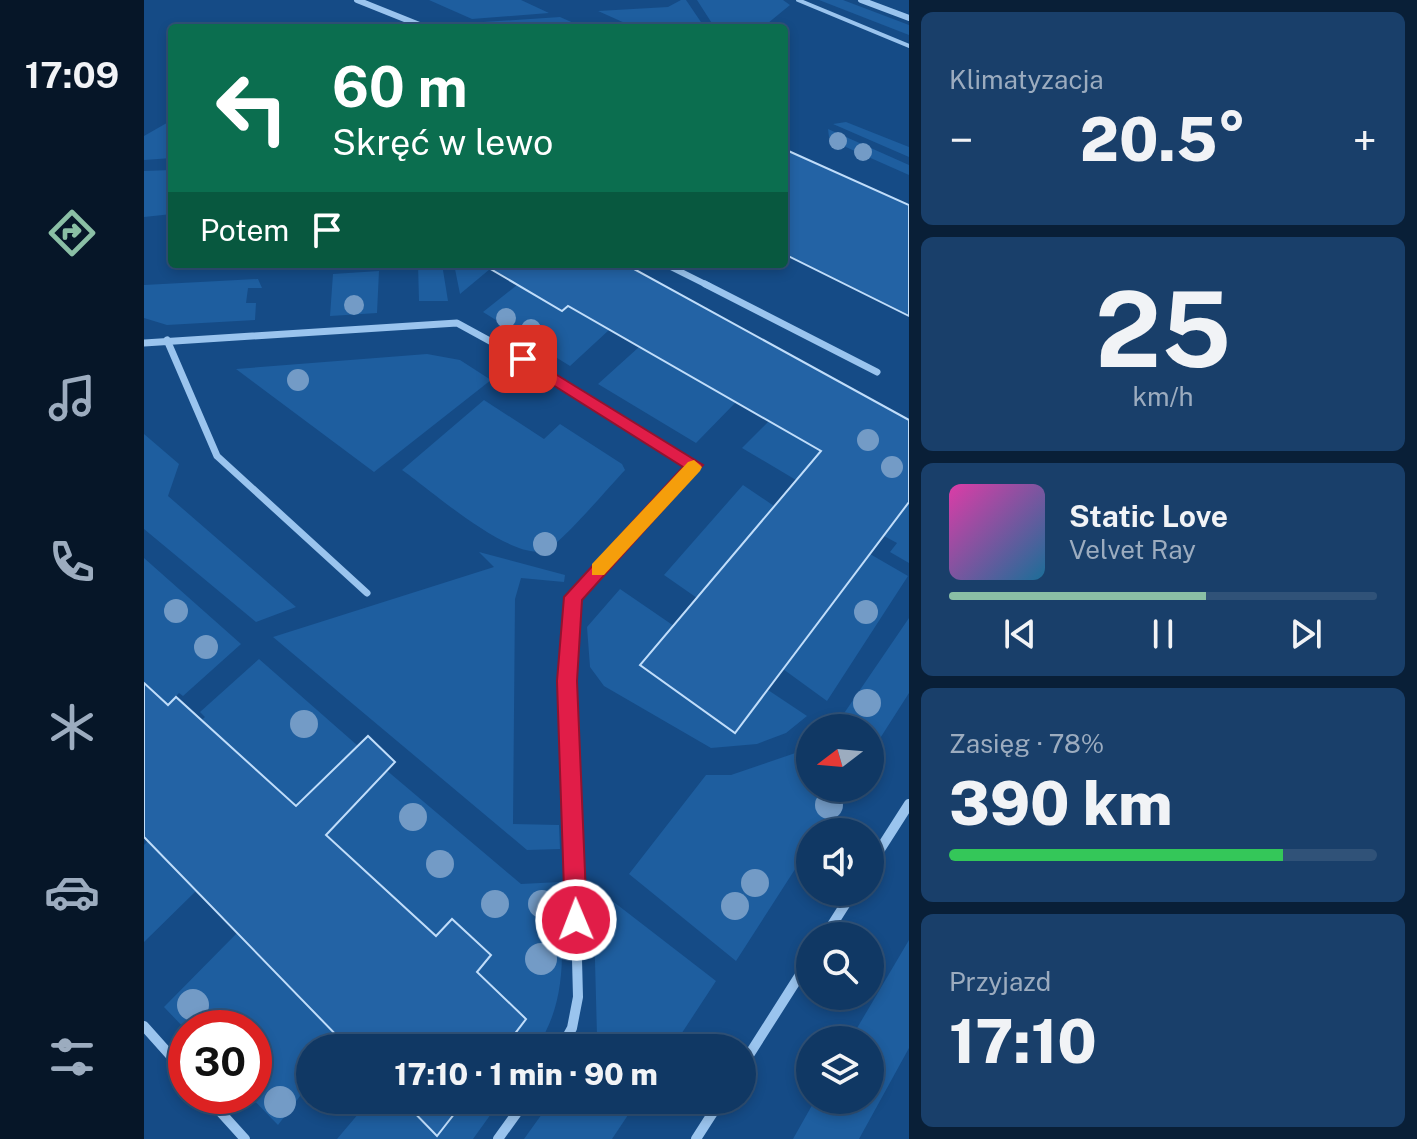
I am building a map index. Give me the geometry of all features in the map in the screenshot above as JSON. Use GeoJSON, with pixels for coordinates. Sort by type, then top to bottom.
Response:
{"type":"FeatureCollection","features":[{"type":"Feature","properties":{"kind":"street"},"geometry":{"type":"LineString","coordinates":[[357,0],[404,24]]}},
{"type":"Feature","properties":{"kind":"street"},"geometry":{"type":"LineString","coordinates":[[861,0],[909,18]]}},
{"type":"Feature","properties":{"kind":"street"},"geometry":{"type":"LineString","coordinates":[[673,268],[877,372]]}},
{"type":"Feature","properties":{"kind":"street"},"geometry":{"type":"LineString","coordinates":[[144,343],[457,323],[497,343],[695,465],[573,597],[567,681],[578,997],[569,1034]]}},
{"type":"Feature","properties":{"kind":"street"},"geometry":{"type":"LineString","coordinates":[[167,340],[217,456],[367,593]]}},
{"type":"Feature","properties":{"kind":"street"},"geometry":{"type":"LineString","coordinates":[[884,843],[909,804]]}},
{"type":"Feature","properties":{"kind":"street"},"geometry":{"type":"LineString","coordinates":[[756,1044],[796,981]]}},
{"type":"Feature","properties":{"kind":"street"},"geometry":{"type":"LineString","coordinates":[[144,1026],[168,1053]]}},
{"type":"Feature","properties":{"kind":"street"},"geometry":{"type":"LineString","coordinates":[[222,1114],[245,1139]]}},
{"type":"Feature","properties":{"kind":"street"},"geometry":{"type":"LineString","coordinates":[[498,1139],[516,1114]]}},
{"type":"Feature","properties":{"kind":"street"},"geometry":{"type":"LineString","coordinates":[[696,1139],[712,1114]]}},
{"type":"Feature","properties":{"kind":"lane"},"geometry":{"type":"LineString","coordinates":[[798,0],[909,46]]}},
{"type":"Feature","properties":{"kind":"shaded area"},"geometry":{"type":"Polygon","coordinates":[[[429,0],[521,0],[549,13],[472,19],[429,0]]]}},
{"type":"Feature","properties":{"kind":"shaded area"},"geometry":{"type":"Polygon","coordinates":[[[686,0],[702,24],[627,24],[598,11],[668,7],[686,0]]]}},
{"type":"Feature","properties":{"kind":"shaded area"},"geometry":{"type":"Polygon","coordinates":[[[697,0],[783,0],[790,5],[767,24],[712,24],[697,0]]]}},
{"type":"Feature","properties":{"kind":"shaded area"},"geometry":{"type":"Polygon","coordinates":[[[819,0],[843,0],[909,25],[909,35],[819,0]]]}},
{"type":"Feature","properties":{"kind":"shaded area"},"geometry":{"type":"Polygon","coordinates":[[[560,17],[576,24],[467,24],[560,17]]]}},
{"type":"Feature","properties":{"kind":"shaded area"},"geometry":{"type":"Polygon","coordinates":[[[168,122],[168,158],[144,160],[144,136],[168,122]]]}},
{"type":"Feature","properties":{"kind":"shaded area"},"geometry":{"type":"Polygon","coordinates":[[[846,122],[909,147],[909,157],[833,124],[846,122]]]}},
{"type":"Feature","properties":{"kind":"shaded area"},"geometry":{"type":"Polygon","coordinates":[[[828,129],[909,165],[909,175],[839,144],[829,137],[828,129]]]}},
{"type":"Feature","properties":{"kind":"shaded area"},"geometry":{"type":"Polygon","coordinates":[[[168,170],[168,214],[144,217],[144,171],[168,170]]]}},
{"type":"Feature","properties":{"kind":"shaded area"},"geometry":{"type":"Polygon","coordinates":[[[418,268],[443,268],[448,301],[419,301],[418,268]]]}},
{"type":"Feature","properties":{"kind":"shaded area"},"geometry":{"type":"Polygon","coordinates":[[[455,268],[490,269],[460,294],[455,268]]]}},
{"type":"Feature","properties":{"kind":"shaded area"},"geometry":{"type":"Polygon","coordinates":[[[379,271],[377,313],[330,316],[333,274],[379,271]]]}},
{"type":"Feature","properties":{"kind":"shaded area"},"geometry":{"type":"Polygon","coordinates":[[[258,279],[262,288],[248,288],[246,303],[256,303],[255,320],[167,325],[144,318],[144,285],[258,279]]]}},
{"type":"Feature","properties":{"kind":"shaded area"},"geometry":{"type":"Polygon","coordinates":[[[517,285],[562,311],[568,307],[609,330],[570,366],[483,312],[517,285]]]}},
{"type":"Feature","properties":{"kind":"shaded area"},"geometry":{"type":"Polygon","coordinates":[[[639,347],[736,402],[696,443],[598,384],[639,347]]]}},
{"type":"Feature","properties":{"kind":"shaded area"},"geometry":{"type":"Polygon","coordinates":[[[427,354],[460,360],[491,380],[374,472],[236,369],[427,354]]]}},
{"type":"Feature","properties":{"kind":"shaded area"},"geometry":{"type":"Polygon","coordinates":[[[871,399],[883,405],[909,469],[796,480],[742,448],[769,421],[821,451],[871,399]]]}},
{"type":"Feature","properties":{"kind":"shaded area"},"geometry":{"type":"Polygon","coordinates":[[[484,400],[544,439],[560,424],[622,464],[625,470],[575,525],[548,549],[533,551],[495,536],[402,470],[484,400]]]}},
{"type":"Feature","properties":{"kind":"shaded area"},"geometry":{"type":"Polygon","coordinates":[[[144,434],[179,464],[168,496],[296,607],[256,622],[144,529],[144,434]]]}},
{"type":"Feature","properties":{"kind":"shaded area"},"geometry":{"type":"Polygon","coordinates":[[[743,485],[774,506],[697,598],[664,575],[743,485]]]}},
{"type":"Feature","properties":{"kind":"shaded area"},"geometry":{"type":"Polygon","coordinates":[[[909,502],[909,563],[890,552],[897,543],[884,536],[909,502]]]}},
{"type":"Feature","properties":{"kind":"shaded area"},"geometry":{"type":"Polygon","coordinates":[[[479,552],[565,575],[564,582],[521,578],[515,599],[513,824],[559,825],[560,849],[527,850],[273,637],[494,567],[479,552]]]}},
{"type":"Feature","properties":{"kind":"shaded area"},"geometry":{"type":"Polygon","coordinates":[[[870,554],[908,576],[827,701],[783,669],[870,554]]]}},
{"type":"Feature","properties":{"kind":"shaded area"},"geometry":{"type":"Polygon","coordinates":[[[144,558],[241,644],[183,696],[179,693],[168,705],[144,683],[144,558]]]}},
{"type":"Feature","properties":{"kind":"shaded area"},"geometry":{"type":"Polygon","coordinates":[[[620,589],[674,626],[735,732],[768,690],[804,714],[796,714],[796,725],[786,733],[757,744],[711,748],[604,686],[590,667],[587,627],[620,589]]]}},
{"type":"Feature","properties":{"kind":"shaded area"},"geometry":{"type":"Polygon","coordinates":[[[909,618],[909,693],[884,732],[884,714],[844,714],[909,618]]]}},
{"type":"Feature","properties":{"kind":"shaded area"},"geometry":{"type":"Polygon","coordinates":[[[259,659],[366,753],[317,799],[310,792],[296,806],[193,728],[205,717],[200,712],[259,659]]]}},
{"type":"Feature","properties":{"kind":"shaded area"},"geometry":{"type":"Polygon","coordinates":[[[796,753],[796,802],[839,802],[828,818],[796,818],[796,868],[736,961],[629,874],[706,775],[731,775],[796,753]]]}},
{"type":"Feature","properties":{"kind":"shaded area"},"geometry":{"type":"Polygon","coordinates":[[[385,769],[521,884],[560,882],[562,968],[555,1009],[544,1034],[515,1034],[526,1019],[477,972],[491,954],[452,919],[436,936],[327,835],[385,769]]]}},
{"type":"Feature","properties":{"kind":"shaded area"},"geometry":{"type":"Polygon","coordinates":[[[148,841],[196,891],[144,942],[144,845],[148,841]]]}},
{"type":"Feature","properties":{"kind":"shaded area"},"geometry":{"type":"Polygon","coordinates":[[[593,886],[716,981],[681,1034],[597,1034],[593,886]]]}},
{"type":"Feature","properties":{"kind":"shaded area"},"geometry":{"type":"Polygon","coordinates":[[[237,933],[335,1034],[296,1034],[296,1101],[278,1125],[267,1114],[272,1114],[272,1010],[168,1011],[164,1007],[237,933]]]}},
{"type":"Feature","properties":{"kind":"shaded area"},"geometry":{"type":"Polygon","coordinates":[[[909,940],[909,1048],[884,1094],[884,1026],[858,1026],[868,1010],[884,1010],[884,982],[909,940]]]}},
{"type":"Feature","properties":{"kind":"shaded area"},"geometry":{"type":"Polygon","coordinates":[[[358,1114],[416,1114],[437,1136],[454,1114],[491,1114],[473,1139],[337,1139],[358,1114]]]}},
{"type":"Feature","properties":{"kind":"shaded area"},"geometry":{"type":"Polygon","coordinates":[[[542,1114],[629,1114],[612,1139],[524,1139],[542,1114]]]}},
{"type":"Feature","properties":{"kind":"shaded area"},"geometry":{"type":"Polygon","coordinates":[[[807,1114],[873,1114],[859,1139],[793,1139],[807,1114]]]}},
{"type":"Feature","properties":{"kind":"building"},"geometry":{"type":"Polygon","coordinates":[[[788,151],[909,205],[909,316],[788,256],[788,151]]]}},
{"type":"Feature","properties":{"kind":"building"},"geometry":{"type":"Polygon","coordinates":[[[489,268],[632,268],[909,420],[909,502],[735,733],[640,665],[821,451],[568,306],[562,311],[489,268]]]}},
{"type":"Feature","properties":{"kind":"building"},"geometry":{"type":"Polygon","coordinates":[[[144,683],[168,705],[176,697],[296,806],[368,736],[395,762],[326,835],[436,936],[452,919],[491,955],[477,972],[526,1019],[515,1034],[335,1034],[144,837],[144,683]]]}},
{"type":"Feature","properties":{"kind":"building"},"geometry":{"type":"Polygon","coordinates":[[[416,1114],[454,1114],[437,1136],[416,1114]]]}},
{"type":"Feature","properties":{"kind":"slow traffic"},"geometry":{"type":"LineString","coordinates":[[598,570],[694,467]]}},
{"type":"Feature","properties":{"kind":"route"},"geometry":{"type":"LineString","coordinates":[[523,359],[695,465],[573,597],[567,681],[576,920]]}}]}
